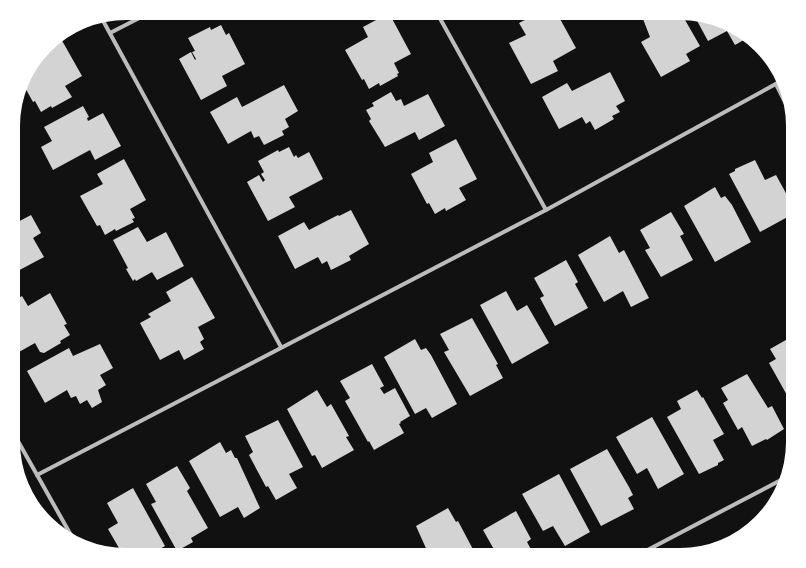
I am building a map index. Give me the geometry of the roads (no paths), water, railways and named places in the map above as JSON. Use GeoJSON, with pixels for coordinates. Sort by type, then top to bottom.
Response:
{"type":"FeatureCollection","features":[{"type":"Feature","properties":{"kind":"street"},"geometry":{"type":"LineString","coordinates":[[110,33],[135,20]]}},
{"type":"Feature","properties":{"kind":"street"},"geometry":{"type":"LineString","coordinates":[[441,20],[546,210]]}},
{"type":"Feature","properties":{"kind":"street"},"geometry":{"type":"LineString","coordinates":[[104,23],[281,347]]}},
{"type":"Feature","properties":{"kind":"street"},"geometry":{"type":"LineString","coordinates":[[37,475],[546,210],[776,84],[780,93]]}},
{"type":"Feature","properties":{"kind":"street"},"geometry":{"type":"LineString","coordinates":[[20,445],[69,531]]}},
{"type":"Feature","properties":{"kind":"street"},"geometry":{"type":"LineString","coordinates":[[651,548],[779,481]]}}]}
